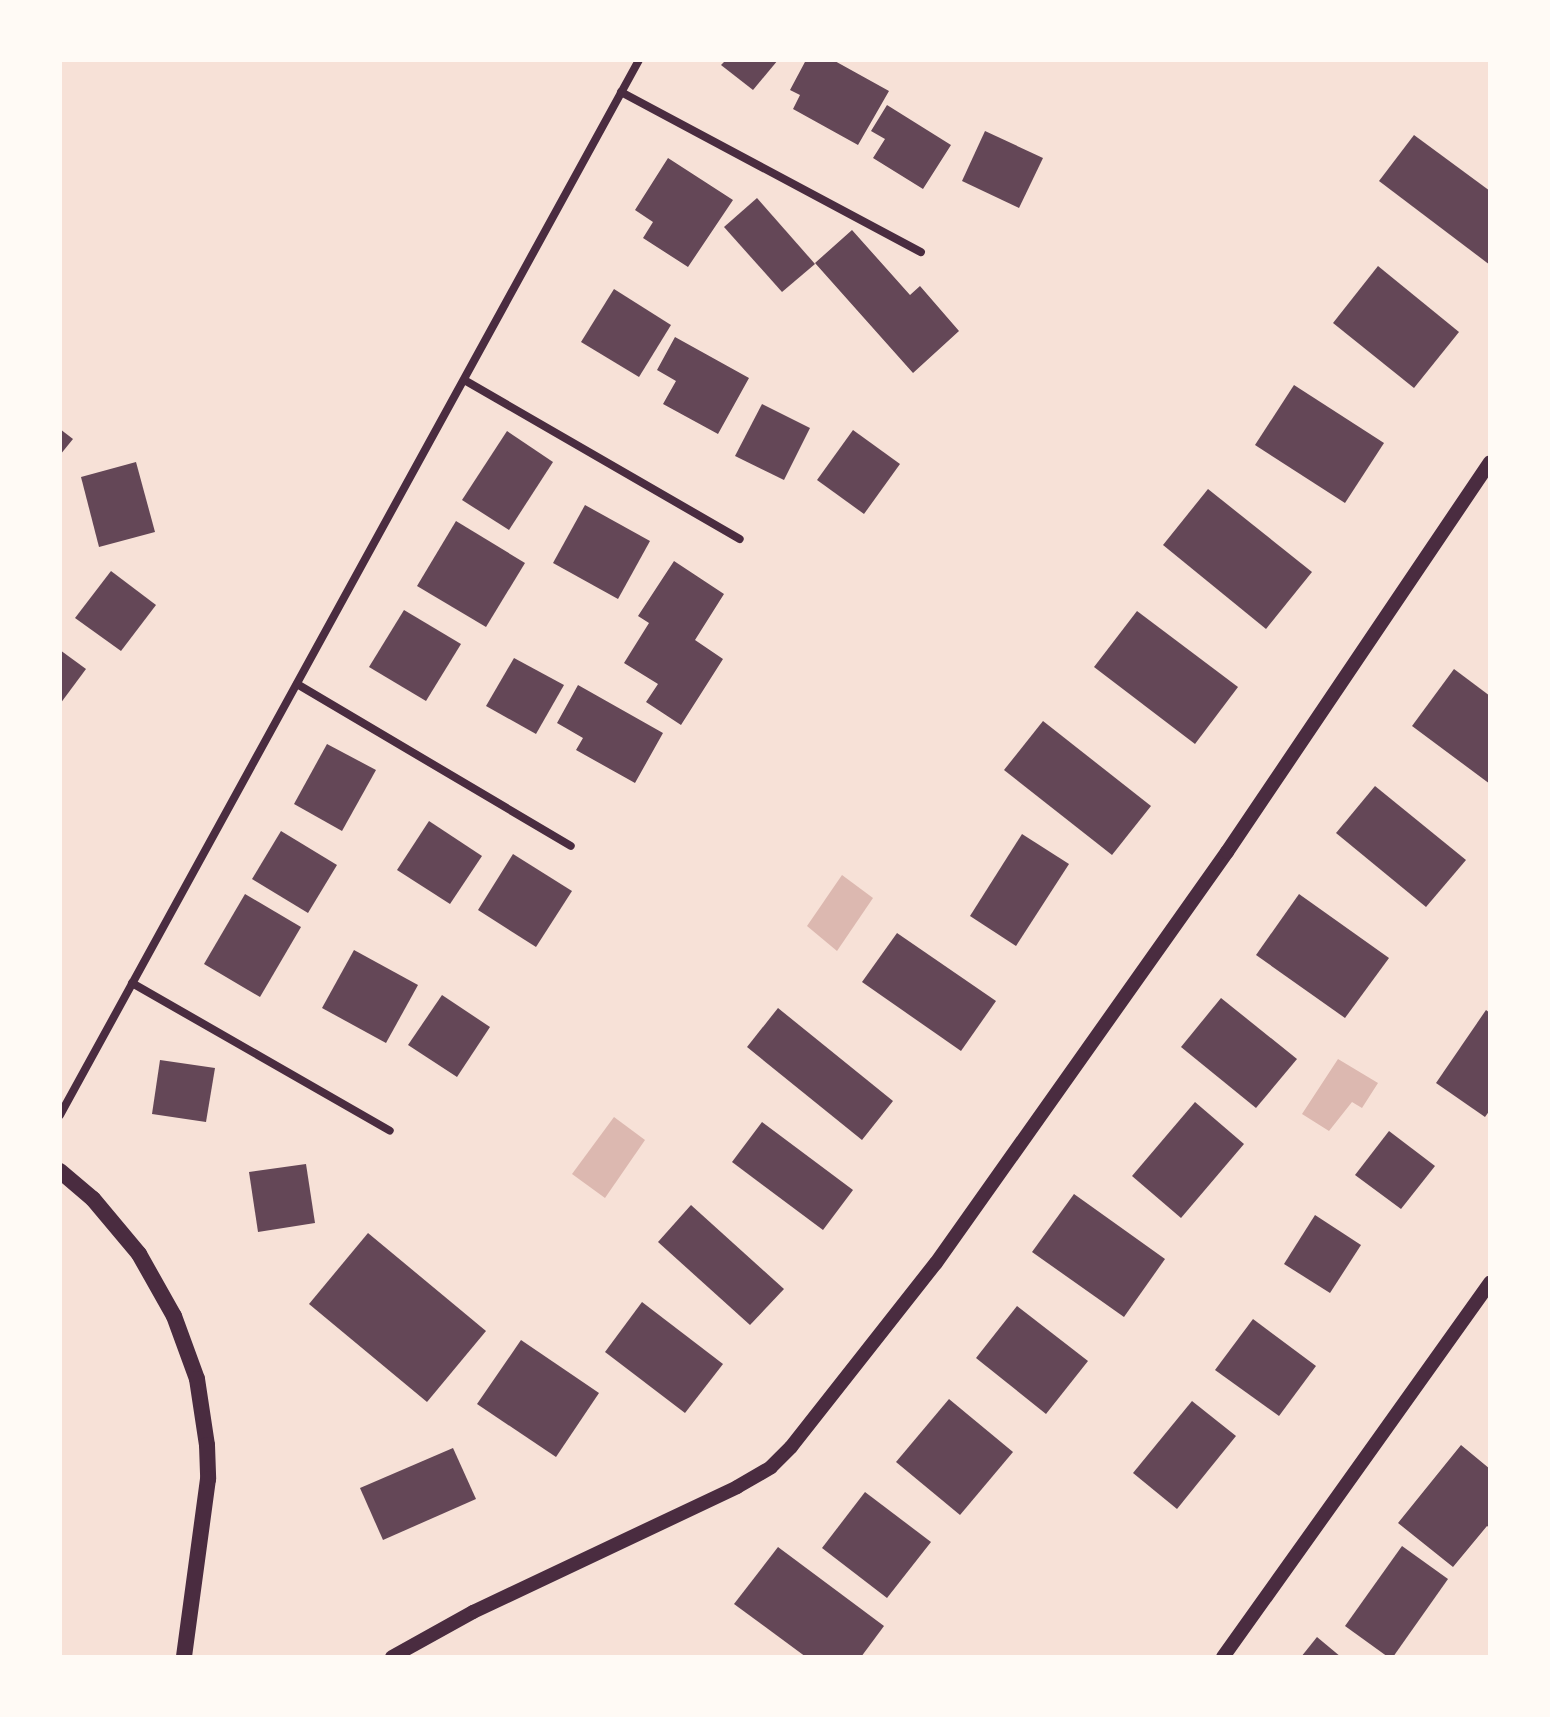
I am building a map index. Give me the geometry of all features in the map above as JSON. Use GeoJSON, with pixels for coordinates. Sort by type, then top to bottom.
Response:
{"type":"FeatureCollection","features":[{"type":"Feature","properties":{"kind":"main road"},"geometry":{"type":"LineString","coordinates":[[60,1171],[93,1199],[139,1254],[174,1316],[197,1379],[204,1411],[208,1479],[184,1657]]}},
{"type":"Feature","properties":{"kind":"street"},"geometry":{"type":"LineString","coordinates":[[60,1115],[466,381],[639,60]]}},
{"type":"Feature","properties":{"kind":"street"},"geometry":{"type":"LineString","coordinates":[[621,92],[921,252]]}},
{"type":"Feature","properties":{"kind":"street"},"geometry":{"type":"LineString","coordinates":[[466,381],[740,539]]}},
{"type":"Feature","properties":{"kind":"street"},"geometry":{"type":"LineString","coordinates":[[392,1657],[473,1612],[737,1487],[771,1467],[791,1447],[954,1237],[1227,852],[1490,462]]}},
{"type":"Feature","properties":{"kind":"street"},"geometry":{"type":"LineString","coordinates":[[297,684],[571,846]]}},
{"type":"Feature","properties":{"kind":"street"},"geometry":{"type":"LineString","coordinates":[[132,983],[390,1131]]}},
{"type":"Feature","properties":{"kind":"street"},"geometry":{"type":"LineString","coordinates":[[1223,1657],[1490,1282]]}},
{"type":"Feature","properties":{"kind":"shaded area"},"geometry":{"type":"Polygon","coordinates":[[[842,875],[873,898],[837,951],[807,926],[842,875]]]}},
{"type":"Feature","properties":{"kind":"shaded area"},"geometry":{"type":"Polygon","coordinates":[[[1338,1059],[1378,1083],[1362,1108],[1352,1102],[1329,1131],[1302,1114],[1338,1059]]]}},
{"type":"Feature","properties":{"kind":"shaded area"},"geometry":{"type":"Polygon","coordinates":[[[614,1117],[645,1140],[605,1198],[572,1174],[614,1117]]]}},
{"type":"Feature","properties":{"kind":"building"},"geometry":{"type":"Polygon","coordinates":[[[726,60],[778,60],[753,90],[721,65],[726,60]]]}},
{"type":"Feature","properties":{"kind":"building"},"geometry":{"type":"Polygon","coordinates":[[[806,60],[833,60],[889,91],[858,145],[793,109],[800,95],[790,90],[806,60]]]}},
{"type":"Feature","properties":{"kind":"building"},"geometry":{"type":"Polygon","coordinates":[[[887,105],[951,145],[923,189],[873,158],[885,139],[871,131],[887,105]]]}},
{"type":"Feature","properties":{"kind":"building"},"geometry":{"type":"Polygon","coordinates":[[[985,131],[1043,158],[1019,208],[962,181],[985,131]]]}},
{"type":"Feature","properties":{"kind":"building"},"geometry":{"type":"Polygon","coordinates":[[[1414,135],[1490,191],[1490,265],[1379,181],[1414,135]]]}},
{"type":"Feature","properties":{"kind":"building"},"geometry":{"type":"Polygon","coordinates":[[[668,158],[733,200],[688,267],[643,238],[653,222],[635,210],[668,158]]]}},
{"type":"Feature","properties":{"kind":"building"},"geometry":{"type":"Polygon","coordinates":[[[757,198],[815,264],[782,292],[724,227],[757,198]]]}},
{"type":"Feature","properties":{"kind":"building"},"geometry":{"type":"Polygon","coordinates":[[[852,230],[910,295],[920,286],[959,331],[913,373],[815,263],[852,230]]]}},
{"type":"Feature","properties":{"kind":"building"},"geometry":{"type":"Polygon","coordinates":[[[1378,266],[1459,332],[1414,388],[1333,323],[1378,266]]]}},
{"type":"Feature","properties":{"kind":"building"},"geometry":{"type":"Polygon","coordinates":[[[614,289],[671,325],[639,377],[581,342],[614,289]]]}},
{"type":"Feature","properties":{"kind":"building"},"geometry":{"type":"Polygon","coordinates":[[[675,337],[749,378],[718,434],[663,404],[676,381],[657,370],[675,337]]]}},
{"type":"Feature","properties":{"kind":"building"},"geometry":{"type":"Polygon","coordinates":[[[1294,385],[1384,443],[1345,503],[1255,445],[1294,385]]]}},
{"type":"Feature","properties":{"kind":"building"},"geometry":{"type":"Polygon","coordinates":[[[762,404],[810,428],[784,480],[735,456],[762,404]]]}},
{"type":"Feature","properties":{"kind":"building"},"geometry":{"type":"Polygon","coordinates":[[[60,429],[73,439],[60,455],[60,429]]]}},
{"type":"Feature","properties":{"kind":"building"},"geometry":{"type":"Polygon","coordinates":[[[853,430],[900,464],[864,514],[817,480],[853,430]]]}},
{"type":"Feature","properties":{"kind":"building"},"geometry":{"type":"Polygon","coordinates":[[[507,431],[553,462],[509,530],[462,500],[507,431]]]}},
{"type":"Feature","properties":{"kind":"building"},"geometry":{"type":"Polygon","coordinates":[[[136,462],[155,532],[99,547],[81,477],[136,462]]]}},
{"type":"Feature","properties":{"kind":"building"},"geometry":{"type":"Polygon","coordinates":[[[1208,489],[1312,572],[1266,629],[1163,545],[1208,489]]]}},
{"type":"Feature","properties":{"kind":"building"},"geometry":{"type":"Polygon","coordinates":[[[585,505],[650,541],[618,599],[553,563],[585,505]]]}},
{"type":"Feature","properties":{"kind":"building"},"geometry":{"type":"Polygon","coordinates":[[[456,521],[525,563],[486,627],[417,586],[456,521]]]}},
{"type":"Feature","properties":{"kind":"building"},"geometry":{"type":"Polygon","coordinates":[[[674,561],[724,594],[695,640],[723,659],[681,725],[646,702],[658,684],[624,663],[649,623],[638,616],[674,561]]]}},
{"type":"Feature","properties":{"kind":"building"},"geometry":{"type":"Polygon","coordinates":[[[111,571],[156,605],[121,651],[75,618],[111,571]]]}},
{"type":"Feature","properties":{"kind":"building"},"geometry":{"type":"Polygon","coordinates":[[[404,610],[461,644],[426,701],[369,667],[404,610]]]}},
{"type":"Feature","properties":{"kind":"building"},"geometry":{"type":"Polygon","coordinates":[[[1137,611],[1238,687],[1195,744],[1094,667],[1137,611]]]}},
{"type":"Feature","properties":{"kind":"building"},"geometry":{"type":"Polygon","coordinates":[[[60,650],[86,669],[60,704],[60,650]]]}},
{"type":"Feature","properties":{"kind":"building"},"geometry":{"type":"Polygon","coordinates":[[[514,658],[564,685],[536,734],[486,706],[514,658]]]}},
{"type":"Feature","properties":{"kind":"building"},"geometry":{"type":"Polygon","coordinates":[[[1454,669],[1490,696],[1490,784],[1412,726],[1454,669]]]}},
{"type":"Feature","properties":{"kind":"building"},"geometry":{"type":"Polygon","coordinates":[[[578,685],[663,733],[635,783],[576,750],[583,738],[557,723],[578,685]]]}},
{"type":"Feature","properties":{"kind":"building"},"geometry":{"type":"Polygon","coordinates":[[[1043,721],[1151,806],[1112,855],[1004,770],[1043,721]]]}},
{"type":"Feature","properties":{"kind":"building"},"geometry":{"type":"Polygon","coordinates":[[[327,744],[376,770],[342,831],[294,804],[327,744]]]}},
{"type":"Feature","properties":{"kind":"building"},"geometry":{"type":"Polygon","coordinates":[[[1375,786],[1466,860],[1426,907],[1336,833],[1375,786]]]}},
{"type":"Feature","properties":{"kind":"building"},"geometry":{"type":"Polygon","coordinates":[[[429,821],[482,856],[450,904],[397,870],[429,821]]]}},
{"type":"Feature","properties":{"kind":"building"},"geometry":{"type":"Polygon","coordinates":[[[281,831],[337,865],[308,913],[252,879],[281,831]]]}},
{"type":"Feature","properties":{"kind":"building"},"geometry":{"type":"Polygon","coordinates":[[[1022,834],[1069,864],[1016,946],[970,916],[1022,834]]]}},
{"type":"Feature","properties":{"kind":"building"},"geometry":{"type":"Polygon","coordinates":[[[513,854],[572,891],[536,947],[478,910],[513,854]]]}},
{"type":"Feature","properties":{"kind":"building"},"geometry":{"type":"Polygon","coordinates":[[[245,894],[301,927],[260,997],[204,964],[245,894]]]}},
{"type":"Feature","properties":{"kind":"building"},"geometry":{"type":"Polygon","coordinates":[[[1299,894],[1389,958],[1345,1018],[1256,955],[1299,894]]]}},
{"type":"Feature","properties":{"kind":"building"},"geometry":{"type":"Polygon","coordinates":[[[897,933],[996,1001],[961,1051],[862,982],[897,933]]]}},
{"type":"Feature","properties":{"kind":"building"},"geometry":{"type":"Polygon","coordinates":[[[354,950],[418,985],[386,1043],[322,1008],[354,950]]]}},
{"type":"Feature","properties":{"kind":"building"},"geometry":{"type":"Polygon","coordinates":[[[442,995],[490,1027],[457,1077],[408,1045],[442,995]]]}},
{"type":"Feature","properties":{"kind":"building"},"geometry":{"type":"Polygon","coordinates":[[[1221,998],[1297,1059],[1256,1108],[1181,1047],[1221,998]]]}},
{"type":"Feature","properties":{"kind":"building"},"geometry":{"type":"Polygon","coordinates":[[[778,1008],[893,1101],[862,1140],[747,1047],[778,1008]]]}},
{"type":"Feature","properties":{"kind":"building"},"geometry":{"type":"Polygon","coordinates":[[[1486,1010],[1490,1013],[1490,1110],[1485,1117],[1436,1083],[1486,1010]]]}},
{"type":"Feature","properties":{"kind":"building"},"geometry":{"type":"Polygon","coordinates":[[[160,1060],[215,1068],[206,1122],[152,1114],[160,1060]]]}},
{"type":"Feature","properties":{"kind":"building"},"geometry":{"type":"Polygon","coordinates":[[[1195,1102],[1244,1144],[1181,1218],[1132,1176],[1195,1102]]]}},
{"type":"Feature","properties":{"kind":"building"},"geometry":{"type":"Polygon","coordinates":[[[762,1122],[853,1190],[823,1230],[732,1162],[762,1122]]]}},
{"type":"Feature","properties":{"kind":"building"},"geometry":{"type":"Polygon","coordinates":[[[1389,1131],[1435,1166],[1401,1209],[1355,1175],[1389,1131]]]}},
{"type":"Feature","properties":{"kind":"building"},"geometry":{"type":"Polygon","coordinates":[[[306,1164],[315,1223],[258,1232],[249,1172],[306,1164]]]}},
{"type":"Feature","properties":{"kind":"building"},"geometry":{"type":"Polygon","coordinates":[[[1074,1194],[1165,1259],[1124,1317],[1032,1252],[1074,1194]]]}},
{"type":"Feature","properties":{"kind":"building"},"geometry":{"type":"Polygon","coordinates":[[[691,1205],[784,1289],[750,1325],[658,1242],[691,1205]]]}},
{"type":"Feature","properties":{"kind":"building"},"geometry":{"type":"Polygon","coordinates":[[[1315,1215],[1361,1245],[1330,1293],[1284,1264],[1315,1215]]]}},
{"type":"Feature","properties":{"kind":"building"},"geometry":{"type":"Polygon","coordinates":[[[368,1233],[486,1331],[427,1402],[309,1304],[368,1233]]]}},
{"type":"Feature","properties":{"kind":"building"},"geometry":{"type":"Polygon","coordinates":[[[642,1302],[723,1364],[685,1413],[605,1352],[642,1302]]]}},
{"type":"Feature","properties":{"kind":"building"},"geometry":{"type":"Polygon","coordinates":[[[1017,1306],[1088,1361],[1046,1414],[976,1358],[1017,1306]]]}},
{"type":"Feature","properties":{"kind":"building"},"geometry":{"type":"Polygon","coordinates":[[[1253,1319],[1316,1366],[1279,1416],[1215,1370],[1253,1319]]]}},
{"type":"Feature","properties":{"kind":"building"},"geometry":{"type":"Polygon","coordinates":[[[521,1340],[599,1393],[556,1457],[477,1404],[521,1340]]]}},
{"type":"Feature","properties":{"kind":"building"},"geometry":{"type":"Polygon","coordinates":[[[949,1399],[1013,1452],[960,1515],[896,1462],[949,1399]]]}},
{"type":"Feature","properties":{"kind":"building"},"geometry":{"type":"Polygon","coordinates":[[[1192,1401],[1236,1436],[1177,1509],[1133,1473],[1192,1401]]]}},
{"type":"Feature","properties":{"kind":"building"},"geometry":{"type":"Polygon","coordinates":[[[1461,1445],[1490,1469],[1490,1528],[1487,1526],[1453,1567],[1398,1523],[1461,1445]]]}},
{"type":"Feature","properties":{"kind":"building"},"geometry":{"type":"Polygon","coordinates":[[[453,1448],[476,1499],[383,1540],[360,1488],[453,1448]]]}},
{"type":"Feature","properties":{"kind":"building"},"geometry":{"type":"Polygon","coordinates":[[[865,1492],[931,1542],[887,1598],[822,1548],[865,1492]]]}},
{"type":"Feature","properties":{"kind":"building"},"geometry":{"type":"Polygon","coordinates":[[[1402,1546],[1448,1579],[1393,1657],[1388,1657],[1345,1626],[1402,1546]]]}},
{"type":"Feature","properties":{"kind":"building"},"geometry":{"type":"Polygon","coordinates":[[[778,1547],[884,1626],[861,1657],[806,1657],[734,1604],[778,1547]]]}},
{"type":"Feature","properties":{"kind":"building"},"geometry":{"type":"Polygon","coordinates":[[[1317,1637],[1341,1657],[1301,1657],[1317,1637]]]}}]}
